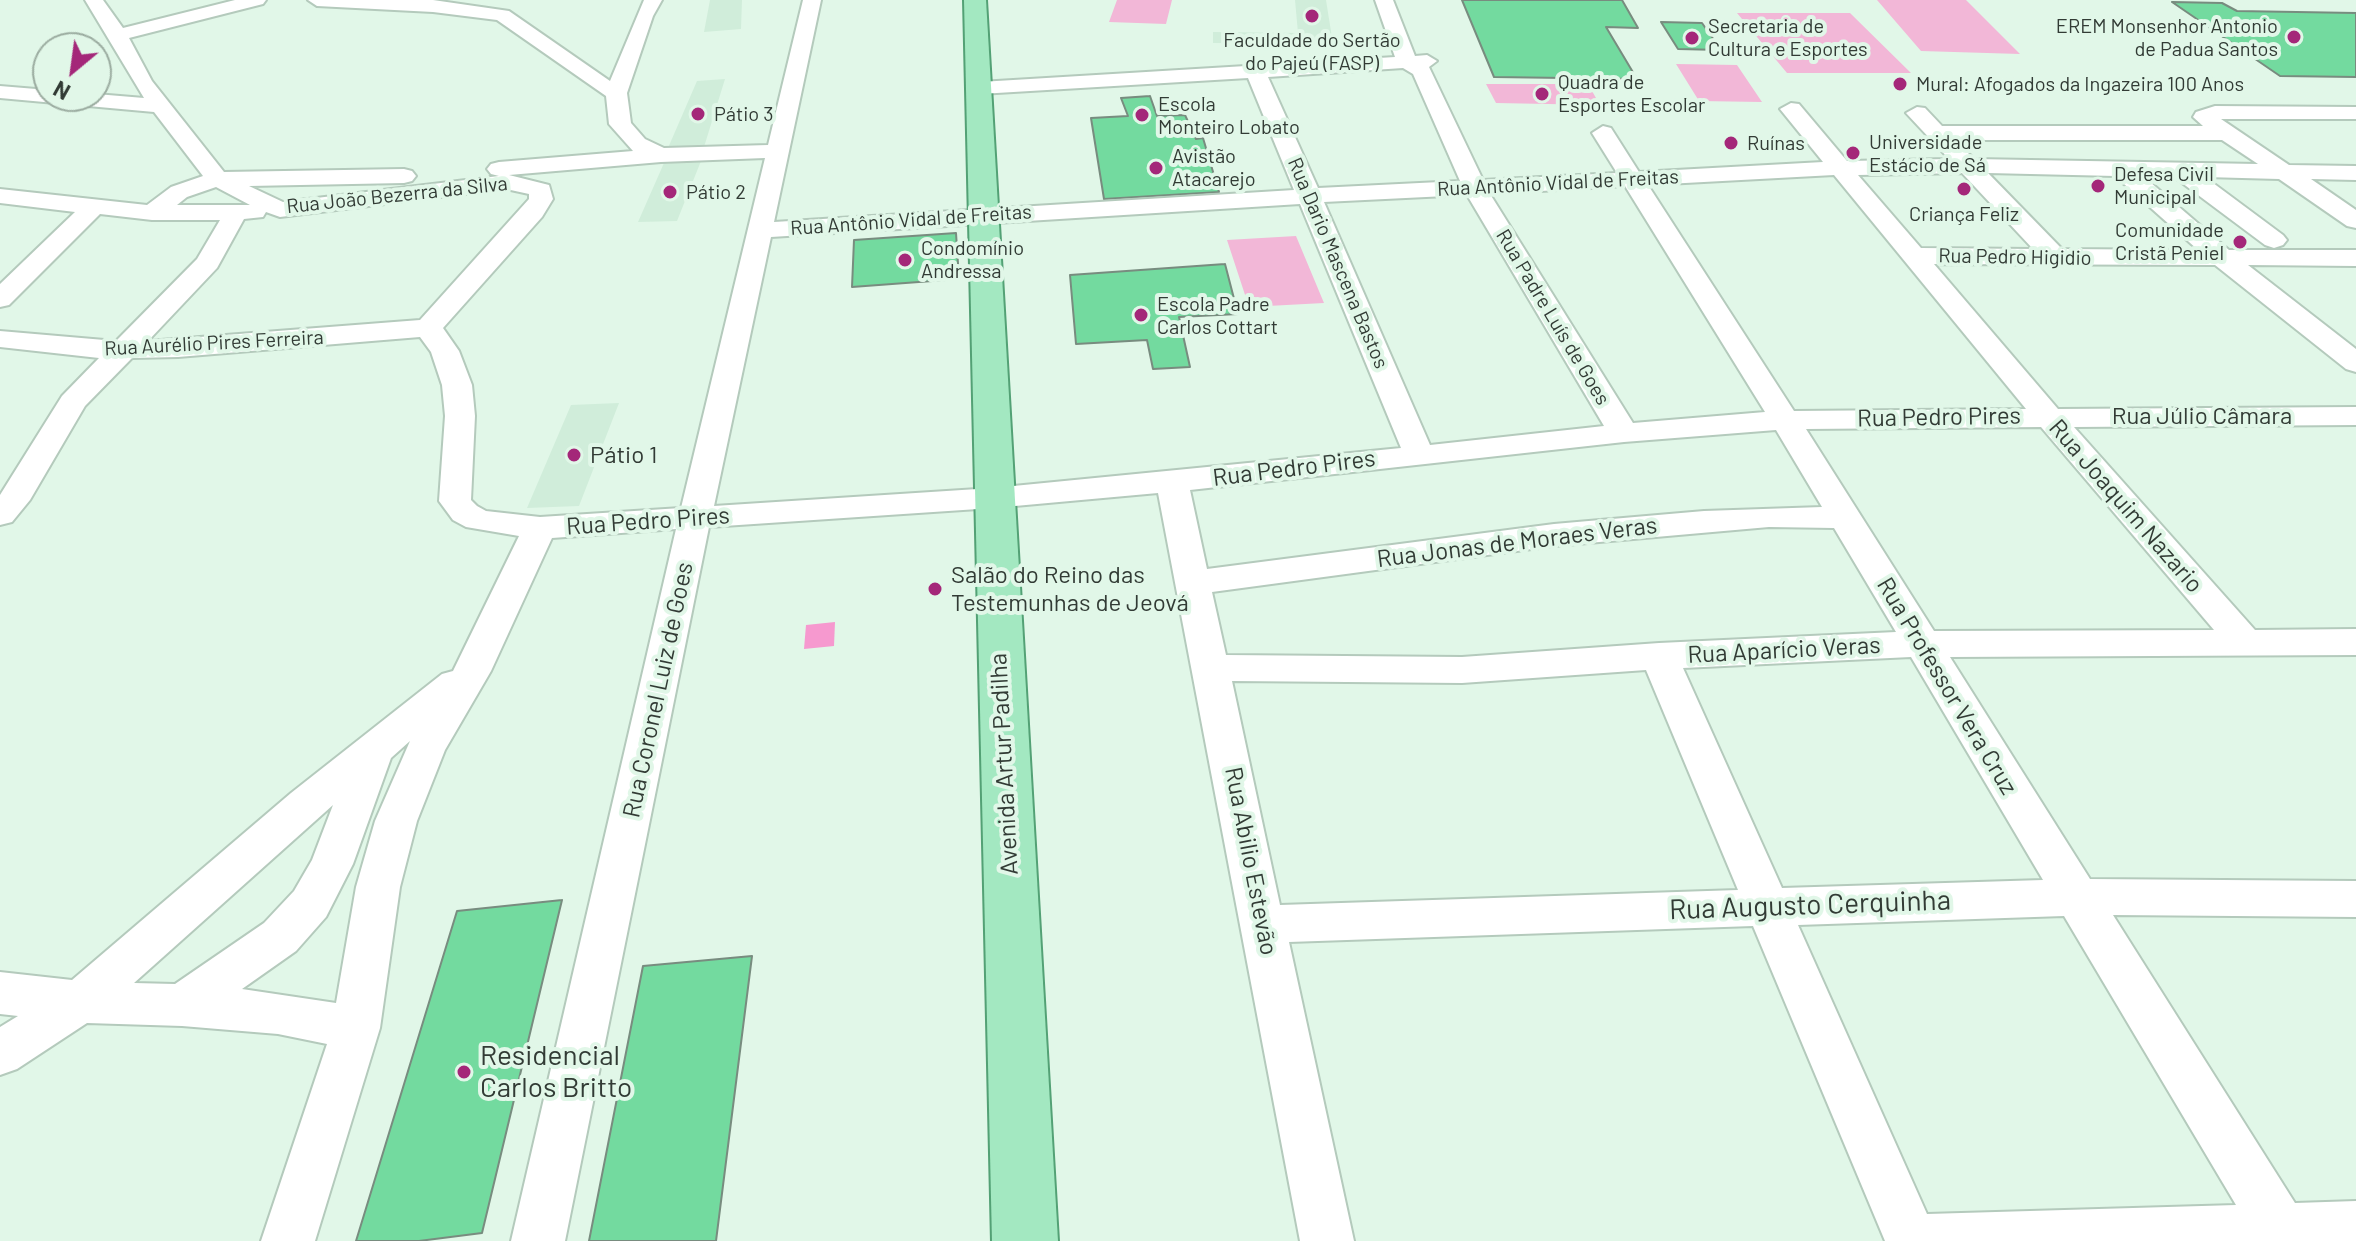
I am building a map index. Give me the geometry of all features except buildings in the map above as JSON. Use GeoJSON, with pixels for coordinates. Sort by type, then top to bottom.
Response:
{"type":"FeatureCollection","features":[{"type":"Feature","properties":{"kind":"main road","name":"Avenida Artur Padilha"},"geometry":{"type":"LineString","coordinates":[[975,0],[1025,1241]]}},
{"type":"Feature","properties":{"kind":"street","name":"Rua João Bezerra da Silva"},"geometry":{"type":"LineString","coordinates":[[94,0],[118,35],[143,83],[217,179],[280,210],[487,183],[521,183],[541,190],[541,199],[533,212],[428,328]]}},
{"type":"Feature","properties":{"kind":"street"},"geometry":{"type":"LineString","coordinates":[[118,35],[257,0]]}},
{"type":"Feature","properties":{"kind":"street"},"geometry":{"type":"LineString","coordinates":[[317,0],[433,6],[502,15],[616,93]]}},
{"type":"Feature","properties":{"kind":"street"},"geometry":{"type":"LineString","coordinates":[[653,0],[644,16],[616,93],[620,124],[637,144],[661,155]]}},
{"type":"Feature","properties":{"kind":"street","name":"Rua Coronel Luiz de Goes"},"geometry":{"type":"LineString","coordinates":[[538,1241],[695,517],[812,0]]}},
{"type":"Feature","properties":{"kind":"street","name":"Rua Padre Luís de Goes"},"geometry":{"type":"LineString","coordinates":[[1384,0],[1419,65],[1475,188],[1624,433]]}},
{"type":"Feature","properties":{"kind":"street","name":"Rua Padre Luís de Goes"},"geometry":{"type":"LineString","coordinates":[[1419,37],[1419,65]]}},
{"type":"Feature","properties":{"kind":"street"},"geometry":{"type":"LineString","coordinates":[[980,88],[1419,65]]}},
{"type":"Feature","properties":{"kind":"street","name":"Rua Dario Mascena Bastos"},"geometry":{"type":"LineString","coordinates":[[1257,74],[1419,454]]}},
{"type":"Feature","properties":{"kind":"street"},"geometry":{"type":"LineString","coordinates":[[112,96],[143,83]]}},
{"type":"Feature","properties":{"kind":"street"},"geometry":{"type":"LineString","coordinates":[[0,92],[32,95]]}},
{"type":"Feature","properties":{"kind":"street"},"geometry":{"type":"LineString","coordinates":[[112,102],[160,106]]}},
{"type":"Feature","properties":{"kind":"street","name":"Rua Joaquim Nazario"},"geometry":{"type":"LineString","coordinates":[[1791,109],[2048,416],[2247,644]]}},
{"type":"Feature","properties":{"kind":"street"},"geometry":{"type":"LineString","coordinates":[[2356,113],[2208,112],[2204,117],[2356,221]]}},
{"type":"Feature","properties":{"kind":"street"},"geometry":{"type":"LineString","coordinates":[[1917,113],[2056,258]]}},
{"type":"Feature","properties":{"kind":"street","name":"Rua Professor Vera Cruz"},"geometry":{"type":"LineString","coordinates":[[1603,133],[1785,420],[2284,1235]]}},
{"type":"Feature","properties":{"kind":"street"},"geometry":{"type":"LineString","coordinates":[[1936,133],[2229,133]]}},
{"type":"Feature","properties":{"kind":"street"},"geometry":{"type":"LineString","coordinates":[[152,213],[179,192],[217,179],[440,175],[661,155],[779,151]]}},
{"type":"Feature","properties":{"kind":"street","name":"Rua Antônio Vidal de Freitas"},"geometry":{"type":"LineString","coordinates":[[760,230],[1310,196],[1843,168],[1965,166],[2356,173]]}},
{"type":"Feature","properties":{"kind":"street"},"geometry":{"type":"LineString","coordinates":[[2121,169],[2225,260],[2356,363]]}},
{"type":"Feature","properties":{"kind":"street"},"geometry":{"type":"LineString","coordinates":[[2180,170],[2274,240]]}},
{"type":"Feature","properties":{"kind":"street"},"geometry":{"type":"LineString","coordinates":[[0,196],[152,213],[235,214],[280,210]]}},
{"type":"Feature","properties":{"kind":"street"},"geometry":{"type":"LineString","coordinates":[[0,299],[96,205]]}},
{"type":"Feature","properties":{"kind":"street"},"geometry":{"type":"LineString","coordinates":[[0,515],[19,493],[73,402],[208,263],[235,214]]}},
{"type":"Feature","properties":{"kind":"street","name":"Rua Pedro Higidio"},"geometry":{"type":"LineString","coordinates":[[1915,256],[2225,260],[2356,258]]}},
{"type":"Feature","properties":{"kind":"street","name":"Rua Pedro Pires"},"geometry":{"type":"LineString","coordinates":[[428,328],[445,351],[457,385],[459,457],[454,495],[465,513],[478,520],[540,528],[993,498],[1172,482],[1624,433],[1785,420],[2048,416]]}},
{"type":"Feature","properties":{"kind":"street","name":"Rua Aurélio Pires Ferreira"},"geometry":{"type":"LineString","coordinates":[[0,339],[100,350],[178,349],[428,328]]}},
{"type":"Feature","properties":{"kind":"street","name":"Rua Júlio Câmara"},"geometry":{"type":"LineString","coordinates":[[2048,416],[2356,416]]}},
{"type":"Feature","properties":{"kind":"street","name":"Rua Abilio Estevão"},"geometry":{"type":"LineString","coordinates":[[1172,482],[1327,1241]]}},
{"type":"Feature","properties":{"kind":"street","name":"Rua Jonas de Moraes Veras"},"geometry":{"type":"LineString","coordinates":[[1192,583],[1554,535],[1730,519],[1844,518]]}},
{"type":"Feature","properties":{"kind":"street"},"geometry":{"type":"LineString","coordinates":[[288,1241],[356,1028],[378,887],[396,821],[426,749],[472,671],[540,528]]}},
{"type":"Feature","properties":{"kind":"street","name":"Rua Aparício Veras"},"geometry":{"type":"LineString","coordinates":[[1212,668],[1462,670],[1659,656],[1923,644],[2356,642]]}},
{"type":"Feature","properties":{"kind":"street"},"geometry":{"type":"LineString","coordinates":[[1659,656],[1912,1241]]}},
{"type":"Feature","properties":{"kind":"street"},"geometry":{"type":"LineString","coordinates":[[0,1053],[80,1002],[306,804],[472,671]]}},
{"type":"Feature","properties":{"kind":"street"},"geometry":{"type":"LineString","coordinates":[[182,1005],[280,937],[310,904],[332,864],[373,751]]}},
{"type":"Feature","properties":{"kind":"street","name":"Rua Augusto Cerquinha"},"geometry":{"type":"LineString","coordinates":[[1264,924],[2075,897],[2356,899]]}},
{"type":"Feature","properties":{"kind":"street"},"geometry":{"type":"LineString","coordinates":[[0,993],[80,1002],[182,1005],[278,1013],[356,1028]]}},
{"type":"Feature","properties":{"kind":"street"},"geometry":{"type":"LineString","coordinates":[[1924,1241],[2284,1235],[2356,1228]]}},
{"type":"Feature","properties":{"kind":"shaded area"},"geometry":{"type":"Polygon","coordinates":[[[710,0],[742,0],[741,29],[704,32],[710,0]]]}},
{"type":"Feature","properties":{"kind":"shaded area"},"geometry":{"type":"Polygon","coordinates":[[[1117,0],[1172,0],[1166,24],[1109,22],[1117,0]]]}},
{"type":"Feature","properties":{"kind":"shaded area","name":"Faculdade do Sertão do Pajeú (FASP)"},"geometry":{"type":"Polygon","coordinates":[[[1295,0],[1326,0],[1333,44],[1213,43],[1213,32],[1298,33],[1295,0]]]}},
{"type":"Feature","properties":{"kind":"shaded area"},"geometry":{"type":"Polygon","coordinates":[[[1877,0],[1966,0],[2020,54],[1921,51],[1877,0]]]}},
{"type":"Feature","properties":{"kind":"shaded area"},"geometry":{"type":"Polygon","coordinates":[[[1737,13],[1850,13],[1911,73],[1787,73],[1737,13]]]}},
{"type":"Feature","properties":{"kind":"shaded area"},"geometry":{"type":"Polygon","coordinates":[[[1676,64],[1737,65],[1762,102],[1699,101],[1676,64]]]}},
{"type":"Feature","properties":{"kind":"shaded area","name":"Pátio 3"},"geometry":{"type":"Polygon","coordinates":[[[725,79],[704,147],[668,148],[697,81],[725,79]]]}},
{"type":"Feature","properties":{"kind":"shaded area","name":"Quadra de Esportes Escolar"},"geometry":{"type":"Polygon","coordinates":[[[1486,84],[1588,84],[1600,105],[1496,103],[1486,84]]]}},
{"type":"Feature","properties":{"kind":"shaded area","name":"Pátio 2"},"geometry":{"type":"Polygon","coordinates":[[[701,161],[677,221],[638,222],[664,163],[701,161]]]}},
{"type":"Feature","properties":{"kind":"shaded area"},"geometry":{"type":"Polygon","coordinates":[[[1296,236],[1324,303],[1249,307],[1227,240],[1296,236]]]}},
{"type":"Feature","properties":{"kind":"shaded area","name":"Pátio 1"},"geometry":{"type":"Polygon","coordinates":[[[619,403],[579,506],[527,508],[571,405],[619,403]]]}},
{"type":"Feature","properties":{"kind":"shaded area"},"geometry":{"type":"Polygon","coordinates":[[[835,622],[834,646],[804,649],[806,625],[835,622]]]}},
{"type":"Feature","properties":{"kind":"place","name":"Faculdade do Sertão do Pajeú (FASP)"},"geometry":{"type":"Point","coordinates":[1312,16]}},
{"type":"Feature","properties":{"kind":"place","name":"EREM Monsenhor Antonio de Padua Santos"},"geometry":{"type":"Point","coordinates":[2294,37]}},
{"type":"Feature","properties":{"kind":"place","name":"Secretaria de Cultura e Esportes"},"geometry":{"type":"Point","coordinates":[1692,38]}},
{"type":"Feature","properties":{"kind":"place","name":"Mural: Afogados da Ingazeira 100 Anos"},"geometry":{"type":"Point","coordinates":[1900,84]}},
{"type":"Feature","properties":{"kind":"place","name":"Quadra de Esportes Escolar"},"geometry":{"type":"Point","coordinates":[1542,94]}},
{"type":"Feature","properties":{"kind":"place","name":"Pátio 3"},"geometry":{"type":"Point","coordinates":[698,114]}},
{"type":"Feature","properties":{"kind":"place","name":"Escola Monteiro Lobato"},"geometry":{"type":"Point","coordinates":[1142,115]}},
{"type":"Feature","properties":{"kind":"place","name":"Ruínas"},"geometry":{"type":"Point","coordinates":[1731,143]}},
{"type":"Feature","properties":{"kind":"place","name":"Universidade Estácio de Sá"},"geometry":{"type":"Point","coordinates":[1853,153]}},
{"type":"Feature","properties":{"kind":"place","name":"Avistão Atacarejo"},"geometry":{"type":"Point","coordinates":[1156,168]}},
{"type":"Feature","properties":{"kind":"place","name":"Defesa Civil Municipal"},"geometry":{"type":"Point","coordinates":[2098,186]}},
{"type":"Feature","properties":{"kind":"place","name":"Criança Feliz"},"geometry":{"type":"Point","coordinates":[1964,189]}},
{"type":"Feature","properties":{"kind":"place","name":"Pátio 2"},"geometry":{"type":"Point","coordinates":[670,192]}},
{"type":"Feature","properties":{"kind":"place","name":"Comunidade Cristã Peniel"},"geometry":{"type":"Point","coordinates":[2240,242]}},
{"type":"Feature","properties":{"kind":"place","name":"Condomínio Andressa"},"geometry":{"type":"Point","coordinates":[905,260]}},
{"type":"Feature","properties":{"kind":"place","name":"Escola Padre Carlos Cottart"},"geometry":{"type":"Point","coordinates":[1141,315]}},
{"type":"Feature","properties":{"kind":"place","name":"Pátio 1"},"geometry":{"type":"Point","coordinates":[574,455]}},
{"type":"Feature","properties":{"kind":"place","name":"Salão do Reino das Testemunhas de Jeová"},"geometry":{"type":"Point","coordinates":[935,589]}},
{"type":"Feature","properties":{"kind":"place","name":"Residencial Carlos Britto"},"geometry":{"type":"Point","coordinates":[464,1072]}}]}
